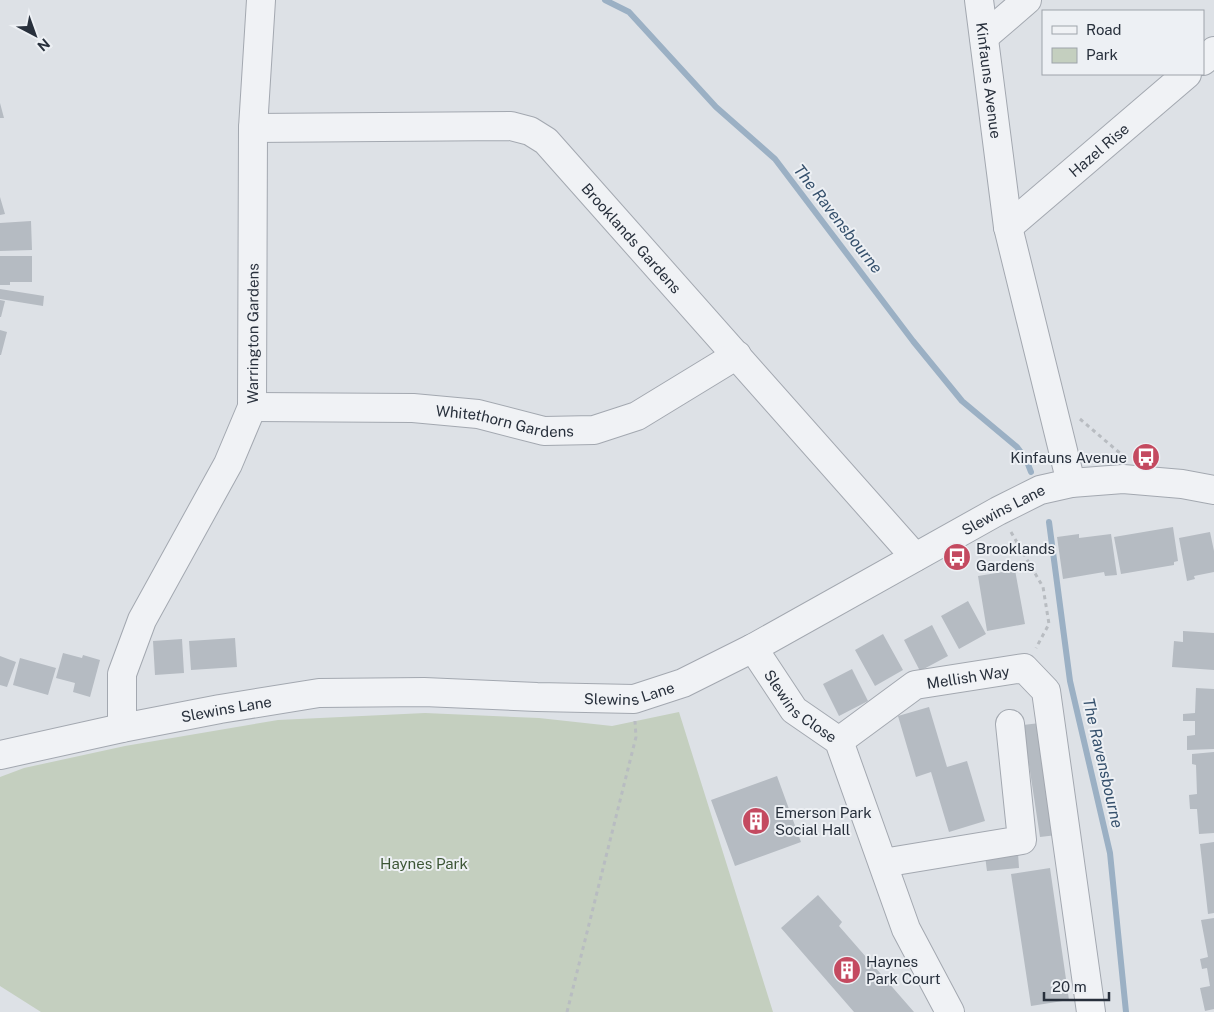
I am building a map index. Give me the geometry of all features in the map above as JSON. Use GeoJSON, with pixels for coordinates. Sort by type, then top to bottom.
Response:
{"type":"FeatureCollection","features":[{"type":"Feature","properties":{"kind":"street","name":"Warrington Gardens"},"geometry":{"type":"LineString","coordinates":[[122,728],[122,674],[142,620],[228,464],[252,407],[253,128],[261,0]]}},
{"type":"Feature","properties":{"kind":"street","name":"Kinfauns Avenue"},"geometry":{"type":"LineString","coordinates":[[979,0],[1008,226],[1071,483]]}},
{"type":"Feature","properties":{"kind":"street"},"geometry":{"type":"LineString","coordinates":[[984,37],[1027,0]]}},
{"type":"Feature","properties":{"kind":"street"},"geometry":{"type":"LineString","coordinates":[[1204,60],[1214,51]]}},
{"type":"Feature","properties":{"kind":"street","name":"Hazel Rise"},"geometry":{"type":"LineString","coordinates":[[1008,226],[1186,75]]}},
{"type":"Feature","properties":{"kind":"street","name":"Brooklands Gardens"},"geometry":{"type":"LineString","coordinates":[[253,128],[511,126],[530,131],[546,141],[915,557]]}},
{"type":"Feature","properties":{"kind":"street","name":"Whitethorn Gardens"},"geometry":{"type":"LineString","coordinates":[[252,407],[413,408],[478,414],[544,431],[594,430],[637,416],[737,355]]}},
{"type":"Feature","properties":{"kind":"street","name":"Slewins Lane"},"geometry":{"type":"LineString","coordinates":[[0,755],[122,728],[220,709],[319,693],[424,692],[634,699],[683,683],[754,648],[998,511],[1040,490],[1071,483],[1108,480],[1138,480],[1182,484],[1214,490]]}},
{"type":"Feature","properties":{"kind":"street","name":"Slewins Close"},"geometry":{"type":"LineString","coordinates":[[754,648],[794,710],[840,741],[906,929],[950,1012]]}},
{"type":"Feature","properties":{"kind":"street"},"geometry":{"type":"LineString","coordinates":[[1024,668],[1046,691],[1091,1012]]}},
{"type":"Feature","properties":{"kind":"street","name":"Mellish Way"},"geometry":{"type":"LineString","coordinates":[[840,741],[915,685],[1024,668]]}},
{"type":"Feature","properties":{"kind":"street"},"geometry":{"type":"LineString","coordinates":[[883,863],[1022,840],[1010,724]]}},
{"type":"Feature","properties":{"kind":"path"},"geometry":{"type":"LineString","coordinates":[[1054,415],[1074,414],[1135,466],[1138,480]]}},
{"type":"Feature","properties":{"kind":"path"},"geometry":{"type":"LineString","coordinates":[[998,511],[1043,588],[1049,624],[1024,668]]}},
{"type":"Feature","properties":{"kind":"path"},"geometry":{"type":"LineString","coordinates":[[567,1012],[636,737],[634,699]]}},
{"type":"Feature","properties":{"kind":"green space","name":"Haynes Park"},"geometry":{"type":"Polygon","coordinates":[[[679,712],[773,1012],[41,1012],[0,986],[0,777],[24,768],[125,746],[278,720],[425,713],[539,718],[612,726],[679,712]]]}},
{"type":"Feature","properties":{"kind":"building"},"geometry":{"type":"Polygon","coordinates":[[[0,103],[4,118],[0,118],[0,103]]]}},
{"type":"Feature","properties":{"kind":"building"},"geometry":{"type":"Polygon","coordinates":[[[0,197],[5,214],[0,215],[0,197]]]}},
{"type":"Feature","properties":{"kind":"building"},"geometry":{"type":"Polygon","coordinates":[[[31,221],[32,250],[0,251],[0,223],[31,221]]]}},
{"type":"Feature","properties":{"kind":"building"},"geometry":{"type":"Polygon","coordinates":[[[0,256],[32,256],[32,282],[10,282],[10,285],[0,285],[0,256]]]}},
{"type":"Feature","properties":{"kind":"building"},"geometry":{"type":"Polygon","coordinates":[[[0,289],[44,296],[43,306],[0,299],[0,289]]]}},
{"type":"Feature","properties":{"kind":"building"},"geometry":{"type":"Polygon","coordinates":[[[0,300],[5,301],[1,317],[0,317],[0,300]]]}},
{"type":"Feature","properties":{"kind":"building"},"geometry":{"type":"Polygon","coordinates":[[[0,330],[7,332],[1,355],[0,355],[0,330]]]}},
{"type":"Feature","properties":{"kind":"building"},"geometry":{"type":"Polygon","coordinates":[[[1173,527],[1178,561],[1174,562],[1174,565],[1121,574],[1114,537],[1173,527]]]}},
{"type":"Feature","properties":{"kind":"building"},"geometry":{"type":"Polygon","coordinates":[[[1210,532],[1214,551],[1214,572],[1194,576],[1195,579],[1187,581],[1179,538],[1210,532]]]}},
{"type":"Feature","properties":{"kind":"building"},"geometry":{"type":"Polygon","coordinates":[[[1079,534],[1079,538],[1111,534],[1117,575],[1105,576],[1104,572],[1063,579],[1057,537],[1079,534]]]}},
{"type":"Feature","properties":{"kind":"building"},"geometry":{"type":"Polygon","coordinates":[[[1015,570],[1025,624],[987,631],[978,576],[1015,570]]]}},
{"type":"Feature","properties":{"kind":"building"},"geometry":{"type":"Polygon","coordinates":[[[968,601],[986,634],[959,649],[941,616],[968,601]]]}},
{"type":"Feature","properties":{"kind":"building"},"geometry":{"type":"Polygon","coordinates":[[[932,625],[948,656],[920,671],[904,640],[932,625]]]}},
{"type":"Feature","properties":{"kind":"building"},"geometry":{"type":"Polygon","coordinates":[[[1183,631],[1214,633],[1214,670],[1172,667],[1174,641],[1183,642],[1183,631]]]}},
{"type":"Feature","properties":{"kind":"building"},"geometry":{"type":"Polygon","coordinates":[[[883,634],[903,670],[875,686],[855,650],[883,634]]]}},
{"type":"Feature","properties":{"kind":"building"},"geometry":{"type":"Polygon","coordinates":[[[235,638],[237,667],[191,670],[189,641],[235,638]]]}},
{"type":"Feature","properties":{"kind":"building"},"geometry":{"type":"Polygon","coordinates":[[[182,639],[184,673],[155,675],[153,641],[182,639]]]}},
{"type":"Feature","properties":{"kind":"building"},"geometry":{"type":"Polygon","coordinates":[[[63,653],[82,658],[83,655],[100,660],[90,697],[73,692],[75,683],[56,678],[63,653]]]}},
{"type":"Feature","properties":{"kind":"building"},"geometry":{"type":"Polygon","coordinates":[[[0,656],[16,662],[7,687],[0,685],[0,656]]]}},
{"type":"Feature","properties":{"kind":"building"},"geometry":{"type":"Polygon","coordinates":[[[20,658],[56,668],[48,695],[13,685],[20,658]]]}},
{"type":"Feature","properties":{"kind":"building"},"geometry":{"type":"Polygon","coordinates":[[[852,669],[868,701],[839,716],[823,684],[852,669]]]}},
{"type":"Feature","properties":{"kind":"building"},"geometry":{"type":"Polygon","coordinates":[[[1196,688],[1214,689],[1214,749],[1187,750],[1187,736],[1195,735],[1195,721],[1183,721],[1183,714],[1195,713],[1196,688]]]}},
{"type":"Feature","properties":{"kind":"building"},"geometry":{"type":"Polygon","coordinates":[[[929,707],[947,767],[967,761],[985,821],[949,832],[931,772],[916,777],[898,716],[929,707]]]}},
{"type":"Feature","properties":{"kind":"building"},"geometry":{"type":"Polygon","coordinates":[[[1040,723],[1057,835],[1040,837],[1023,725],[1040,723]]]}},
{"type":"Feature","properties":{"kind":"building"},"geometry":{"type":"Polygon","coordinates":[[[1214,752],[1214,833],[1199,834],[1197,809],[1190,809],[1189,795],[1197,794],[1196,765],[1192,764],[1192,754],[1214,752]]]}},
{"type":"Feature","properties":{"kind":"building","name":"Emerson Park Social Hall"},"geometry":{"type":"Polygon","coordinates":[[[777,776],[801,842],[735,866],[711,800],[777,776]]]}},
{"type":"Feature","properties":{"kind":"building"},"geometry":{"type":"Polygon","coordinates":[[[1214,842],[1214,913],[1208,914],[1200,844],[1214,842]]]}},
{"type":"Feature","properties":{"kind":"building"},"geometry":{"type":"Polygon","coordinates":[[[1018,853],[1019,868],[987,871],[985,856],[1018,853]]]}},
{"type":"Feature","properties":{"kind":"building"},"geometry":{"type":"Polygon","coordinates":[[[1050,868],[1069,1000],[1031,1006],[1011,874],[1050,868]]]}},
{"type":"Feature","properties":{"kind":"building","name":"Haynes Park Court"},"geometry":{"type":"Polygon","coordinates":[[[818,895],[842,922],[839,926],[914,1012],[854,1012],[781,928],[818,895]]]}},
{"type":"Feature","properties":{"kind":"building"},"geometry":{"type":"Polygon","coordinates":[[[1214,918],[1214,1009],[1205,1011],[1200,988],[1210,986],[1207,968],[1202,969],[1200,959],[1208,957],[1201,920],[1214,918]]]}},
{"type":"Feature","properties":{"kind":"waterway","name":"The Ravensbourne"},"geometry":{"type":"LineString","coordinates":[[605,0],[629,12],[716,107],[775,159],[913,341],[962,401],[1017,447],[1026,459],[1031,472]]}},
{"type":"Feature","properties":{"kind":"waterway","name":"The Ravensbourne"},"geometry":{"type":"LineString","coordinates":[[1049,522],[1070,681],[1110,853],[1126,1012]]}},
{"type":"Feature","properties":{"kind":"place","name":"Kinfauns Avenue"},"geometry":{"type":"Point","coordinates":[1146,457]}},
{"type":"Feature","properties":{"kind":"place","name":"Brooklands Gardens"},"geometry":{"type":"Point","coordinates":[957,557]}},
{"type":"Feature","properties":{"kind":"place","name":"Emerson Park Social Hall"},"geometry":{"type":"Point","coordinates":[756,821]}},
{"type":"Feature","properties":{"kind":"place","name":"Haynes Park Court"},"geometry":{"type":"Point","coordinates":[847,970]}}]}
